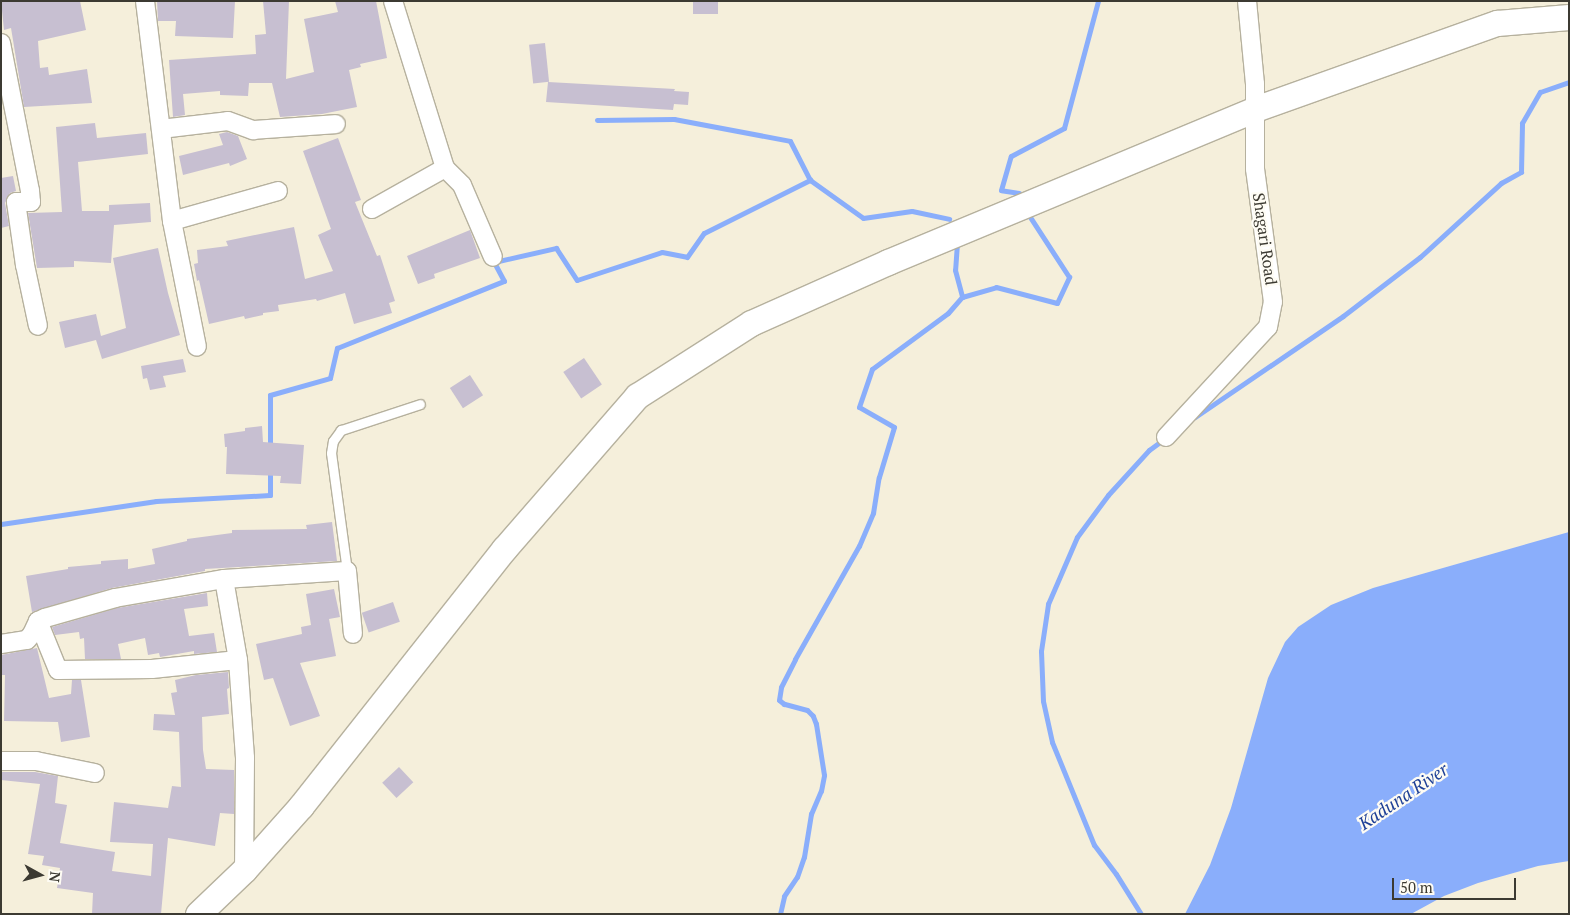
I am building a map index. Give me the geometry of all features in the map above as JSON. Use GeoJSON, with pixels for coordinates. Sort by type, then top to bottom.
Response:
{"type":"FeatureCollection","features":[{"type":"Feature","properties":{"kind":"street"},"geometry":{"type":"LineString","coordinates":[[145,1],[172,221],[197,347]]}},
{"type":"Feature","properties":{"kind":"street"},"geometry":{"type":"LineString","coordinates":[[393,1],[445,168],[462,186],[493,257]]}},
{"type":"Feature","properties":{"kind":"street","name":"Shagari Road"},"geometry":{"type":"LineString","coordinates":[[1166,437],[1268,327],[1273,302],[1255,169],[1255,109],[1247,1]]}},
{"type":"Feature","properties":{"kind":"street"},"geometry":{"type":"LineString","coordinates":[[198,914],[244,870],[302,806],[504,549],[637,396],[751,323],[888,262],[1255,109],[1498,23],[1569,17]]}},
{"type":"Feature","properties":{"kind":"street"},"geometry":{"type":"LineString","coordinates":[[1,43],[30,191],[31,202],[16,202],[25,265],[38,326]]}},
{"type":"Feature","properties":{"kind":"street"},"geometry":{"type":"LineString","coordinates":[[161,130],[228,121],[253,130],[336,124]]}},
{"type":"Feature","properties":{"kind":"street"},"geometry":{"type":"LineString","coordinates":[[372,209],[445,168]]}},
{"type":"Feature","properties":{"kind":"street"},"geometry":{"type":"LineString","coordinates":[[172,221],[278,191]]}},
{"type":"Feature","properties":{"kind":"street"},"geometry":{"type":"LineString","coordinates":[[1,644],[27,640],[38,621],[115,598],[224,579],[347,571],[353,634]]}},
{"type":"Feature","properties":{"kind":"street"},"geometry":{"type":"LineString","coordinates":[[224,579],[238,660],[244,758],[244,870]]}},
{"type":"Feature","properties":{"kind":"street"},"geometry":{"type":"LineString","coordinates":[[38,621],[58,670],[152,669],[238,660]]}},
{"type":"Feature","properties":{"kind":"street"},"geometry":{"type":"LineString","coordinates":[[1,761],[36,761],[95,773]]}},
{"type":"Feature","properties":{"kind":"lane"},"geometry":{"type":"LineString","coordinates":[[347,571],[330,453],[333,441],[341,430],[420,404]]}},
{"type":"Feature","properties":{"kind":"water","name":"Kaduna River"},"geometry":{"type":"Polygon","coordinates":[[[1569,532],[1569,861],[1538,866],[1478,883],[1444,896],[1411,914],[1185,914],[1210,865],[1231,808],[1268,678],[1285,642],[1298,627],[1331,605],[1373,588],[1569,532]]]}},
{"type":"Feature","properties":{"kind":"building"},"geometry":{"type":"Polygon","coordinates":[[[1,1],[80,1],[86,30],[38,41],[40,68],[48,67],[49,75],[87,69],[92,103],[24,107],[11,28],[4,30],[1,1]]]}},
{"type":"Feature","properties":{"kind":"building"},"geometry":{"type":"Polygon","coordinates":[[[157,1],[235,1],[233,38],[175,36],[176,21],[158,21],[157,1]]]}},
{"type":"Feature","properties":{"kind":"building"},"geometry":{"type":"Polygon","coordinates":[[[263,1],[289,1],[286,79],[314,72],[304,19],[338,12],[335,1],[376,1],[387,58],[360,64],[361,67],[349,70],[357,107],[322,114],[280,117],[272,83],[249,83],[248,96],[220,95],[220,91],[183,94],[185,115],[173,117],[169,60],[256,54],[255,35],[266,34],[263,1]]]}},
{"type":"Feature","properties":{"kind":"building"},"geometry":{"type":"Polygon","coordinates":[[[693,1],[718,1],[718,14],[693,14],[693,1]]]}},
{"type":"Feature","properties":{"kind":"building"},"geometry":{"type":"Polygon","coordinates":[[[545,43],[549,82],[533,83],[529,45],[545,43]]]}},
{"type":"Feature","properties":{"kind":"building"},"geometry":{"type":"Polygon","coordinates":[[[548,82],[675,89],[674,91],[689,92],[688,105],[674,104],[673,110],[546,102],[548,82]]]}},
{"type":"Feature","properties":{"kind":"building"},"geometry":{"type":"Polygon","coordinates":[[[95,123],[97,138],[146,133],[148,154],[78,162],[82,211],[109,211],[109,205],[150,203],[151,222],[114,225],[111,263],[74,261],[74,267],[37,268],[28,213],[62,212],[56,127],[95,123]]]}},
{"type":"Feature","properties":{"kind":"building"},"geometry":{"type":"Polygon","coordinates":[[[227,132],[238,136],[247,159],[230,166],[229,163],[183,175],[179,156],[223,145],[219,134],[227,132]]]}},
{"type":"Feature","properties":{"kind":"building"},"geometry":{"type":"Polygon","coordinates":[[[338,138],[361,200],[355,202],[377,256],[380,255],[395,301],[389,303],[392,313],[354,324],[345,293],[317,301],[316,299],[278,305],[279,311],[263,313],[263,315],[245,319],[244,316],[209,324],[194,264],[198,263],[197,250],[228,246],[226,241],[294,227],[305,279],[333,271],[318,235],[331,229],[303,151],[338,138]]]}},
{"type":"Feature","properties":{"kind":"building"},"geometry":{"type":"Polygon","coordinates":[[[13,176],[16,191],[10,193],[5,203],[9,226],[1,228],[1,178],[13,176]]]}},
{"type":"Feature","properties":{"kind":"building"},"geometry":{"type":"Polygon","coordinates":[[[470,230],[480,258],[434,274],[435,278],[418,284],[407,256],[470,230]]]}},
{"type":"Feature","properties":{"kind":"building"},"geometry":{"type":"Polygon","coordinates":[[[158,248],[180,335],[102,359],[96,340],[65,348],[59,322],[96,314],[101,336],[126,328],[113,258],[158,248]]]}},
{"type":"Feature","properties":{"kind":"building"},"geometry":{"type":"Polygon","coordinates":[[[584,358],[602,385],[581,399],[563,372],[584,358]]]}},
{"type":"Feature","properties":{"kind":"building"},"geometry":{"type":"Polygon","coordinates":[[[183,359],[186,372],[163,376],[166,387],[150,390],[147,378],[143,379],[141,366],[183,359]]]}},
{"type":"Feature","properties":{"kind":"building"},"geometry":{"type":"Polygon","coordinates":[[[470,375],[483,395],[463,408],[450,388],[470,375]]]}},
{"type":"Feature","properties":{"kind":"building"},"geometry":{"type":"Polygon","coordinates":[[[262,426],[263,442],[304,445],[301,484],[280,483],[281,476],[226,474],[227,447],[225,447],[224,434],[245,431],[245,428],[262,426]]]}},
{"type":"Feature","properties":{"kind":"building"},"geometry":{"type":"Polygon","coordinates":[[[332,522],[337,561],[205,569],[205,571],[112,588],[32,612],[26,576],[68,569],[68,567],[101,564],[101,561],[128,559],[128,569],[155,564],[152,549],[187,541],[187,539],[232,533],[232,530],[307,529],[306,525],[332,522]]]}},
{"type":"Feature","properties":{"kind":"building"},"geometry":{"type":"Polygon","coordinates":[[[334,589],[340,617],[329,619],[336,656],[300,663],[320,716],[290,726],[273,678],[264,680],[256,644],[302,634],[301,627],[311,625],[306,594],[334,589]]]}},
{"type":"Feature","properties":{"kind":"building"},"geometry":{"type":"Polygon","coordinates":[[[207,593],[208,606],[184,609],[189,636],[214,633],[217,652],[194,654],[194,651],[160,657],[159,653],[148,655],[145,638],[118,644],[121,659],[85,659],[84,638],[80,639],[79,632],[55,635],[52,627],[117,608],[207,593]]]}},
{"type":"Feature","properties":{"kind":"building"},"geometry":{"type":"Polygon","coordinates":[[[393,602],[400,622],[369,633],[362,613],[393,602]]]}},
{"type":"Feature","properties":{"kind":"building"},"geometry":{"type":"Polygon","coordinates":[[[37,648],[49,698],[71,694],[72,680],[81,680],[90,737],[61,742],[58,722],[4,721],[5,675],[1,675],[1,655],[37,648]]]}},
{"type":"Feature","properties":{"kind":"building"},"geometry":{"type":"Polygon","coordinates":[[[228,672],[229,714],[202,717],[203,750],[206,769],[234,770],[234,814],[220,813],[215,846],[168,838],[161,914],[92,914],[93,893],[57,888],[60,868],[42,865],[44,856],[28,854],[40,784],[1,780],[1,772],[35,772],[58,776],[55,803],[67,805],[60,843],[115,852],[112,871],[151,876],[153,844],[110,842],[114,802],[168,808],[172,786],[181,787],[179,732],[153,730],[154,714],[175,715],[171,693],[177,692],[175,680],[196,675],[228,672]]]}},
{"type":"Feature","properties":{"kind":"building"},"geometry":{"type":"Polygon","coordinates":[[[399,767],[413,782],[397,798],[382,783],[399,767]]]}},
{"type":"Feature","properties":{"kind":"waterway"},"geometry":{"type":"LineString","coordinates":[[1019,193],[1001,190],[1011,156],[1064,128],[1098,1]]}},
{"type":"Feature","properties":{"kind":"waterway"},"geometry":{"type":"LineString","coordinates":[[1195,417],[1343,316],[1420,257],[1501,183],[1521,172],[1522,123],[1540,92],[1569,82]]}},
{"type":"Feature","properties":{"kind":"waterway"},"geometry":{"type":"LineString","coordinates":[[597,120],[674,119],[790,141],[810,180],[863,218],[912,211],[949,219]]}},
{"type":"Feature","properties":{"kind":"waterway"},"geometry":{"type":"LineString","coordinates":[[270,448],[270,395],[330,378],[337,348],[504,281],[494,262],[556,248],[577,280],[662,252],[687,257],[704,233],[810,180]]}},
{"type":"Feature","properties":{"kind":"waterway"},"geometry":{"type":"LineString","coordinates":[[780,914],[784,896],[797,877],[804,857],[811,814],[821,791],[824,775],[813,716],[807,710],[784,704],[779,700],[781,687],[859,546],[873,513],[879,477],[894,427],[859,407],[872,369],[948,313],[962,297],[996,287],[1057,303],[1069,277],[1030,217]]}},
{"type":"Feature","properties":{"kind":"waterway"},"geometry":{"type":"LineString","coordinates":[[957,243],[955,270],[962,297]]}},
{"type":"Feature","properties":{"kind":"waterway"},"geometry":{"type":"LineString","coordinates":[[1141,914],[1116,874],[1094,845],[1052,742],[1043,701],[1041,651],[1048,604],[1077,537],[1108,495],[1149,450],[1164,439]]}},
{"type":"Feature","properties":{"kind":"waterway"},"geometry":{"type":"LineString","coordinates":[[1,524],[156,501],[270,495],[270,469]]}}]}
